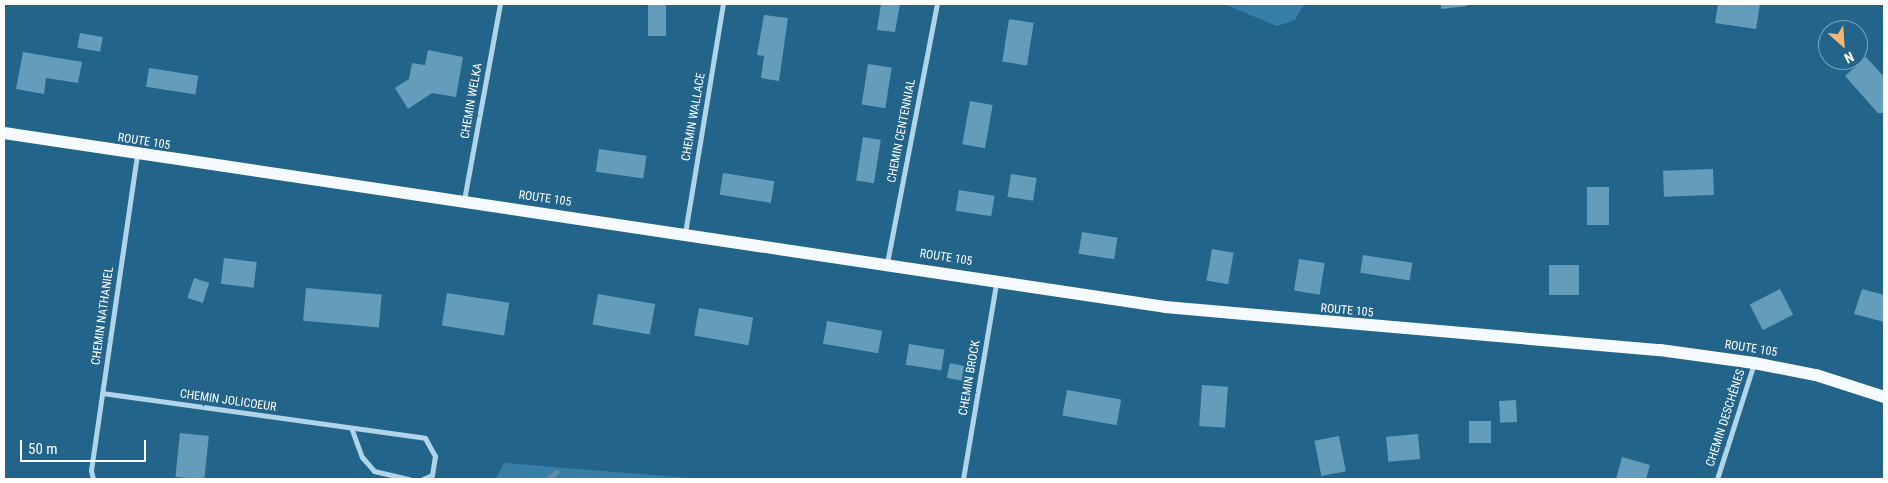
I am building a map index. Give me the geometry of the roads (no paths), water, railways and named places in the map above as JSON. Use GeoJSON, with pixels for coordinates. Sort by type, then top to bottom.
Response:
{"type":"FeatureCollection","features":[{"type":"Feature","properties":{"kind":"main road","name":"ROUTE 105"},"geometry":{"type":"LineString","coordinates":[[4,133],[137,155],[887,263],[1165,307],[1660,350],[1754,363],[1816,375],[1884,397]]}},
{"type":"Feature","properties":{"kind":"street","name":"CHEMIN WELKA"},"geometry":{"type":"LineString","coordinates":[[464,201],[500,4]]}},
{"type":"Feature","properties":{"kind":"street","name":"CHEMIN WALLACE"},"geometry":{"type":"LineString","coordinates":[[684,234],[723,4]]}},
{"type":"Feature","properties":{"kind":"street","name":"CHEMIN CENTENNIAL"},"geometry":{"type":"LineString","coordinates":[[887,263],[936,4]]}},
{"type":"Feature","properties":{"kind":"street","name":"CHEMIN NATHANIEL"},"geometry":{"type":"LineString","coordinates":[[93,479],[91,470],[137,155]]}},
{"type":"Feature","properties":{"kind":"street","name":"CHEMIN BROCK"},"geometry":{"type":"LineString","coordinates":[[963,479],[997,280]]}},
{"type":"Feature","properties":{"kind":"street","name":"CHEMIN DESCHÊNES"},"geometry":{"type":"LineString","coordinates":[[1717,479],[1754,363]]}},
{"type":"Feature","properties":{"kind":"street","name":"CHEMIN JOLICOEUR"},"geometry":{"type":"LineString","coordinates":[[102,393],[352,430],[425,438],[435,456],[432,475],[423,479]]}},
{"type":"Feature","properties":{"kind":"street"},"geometry":{"type":"LineString","coordinates":[[352,430],[362,457],[374,471],[409,479]]}},
{"type":"Feature","properties":{"kind":"waterway"},"geometry":{"type":"LineString","coordinates":[[548,479],[556,472]]}}]}
